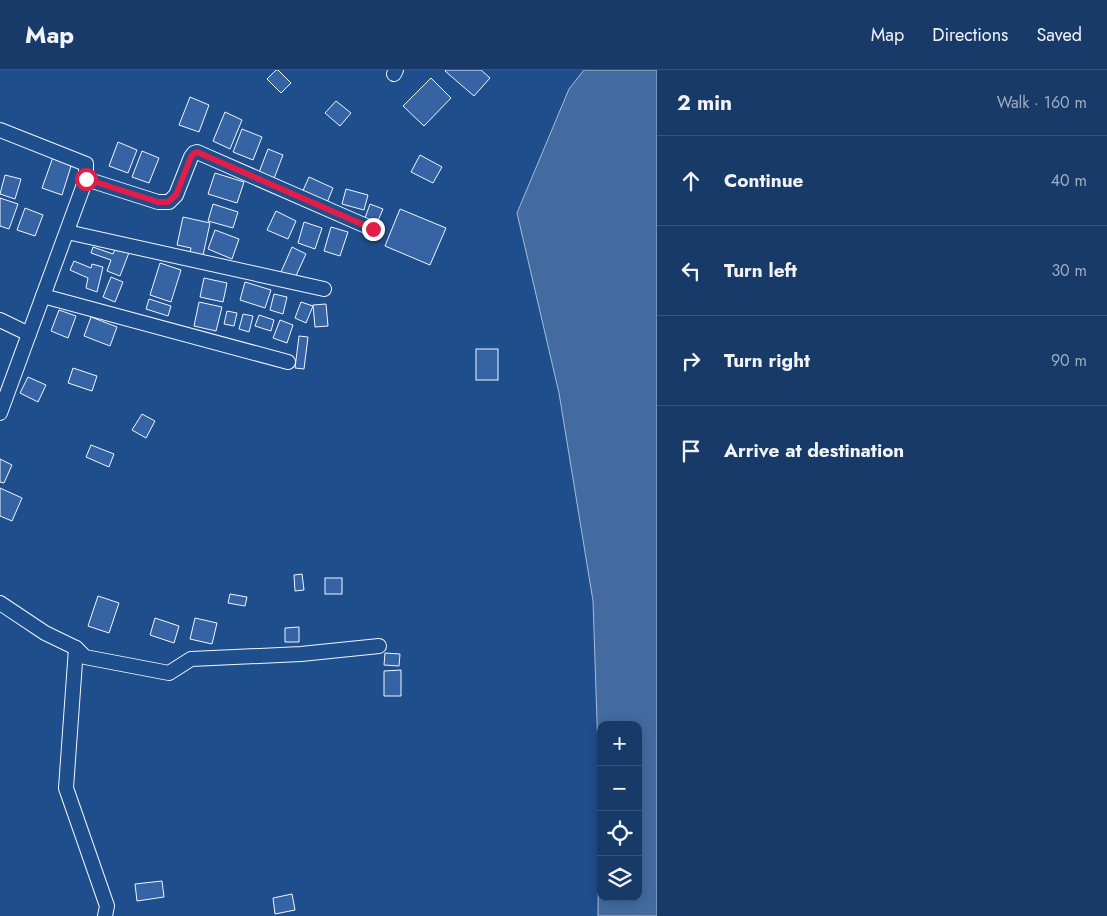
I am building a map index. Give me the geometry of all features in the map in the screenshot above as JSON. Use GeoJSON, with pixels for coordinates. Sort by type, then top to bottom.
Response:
{"type":"FeatureCollection","features":[{"type":"Feature","properties":{"kind":"street"},"geometry":{"type":"LineString","coordinates":[[0,130],[86,164],[86,179],[0,413]]}},
{"type":"Feature","properties":{"kind":"street"},"geometry":{"type":"LineString","coordinates":[[86,179],[158,202],[168,202],[176,195],[191,157],[197,152],[373,229]]}},
{"type":"Feature","properties":{"kind":"street"},"geometry":{"type":"LineString","coordinates":[[67,232],[324,289]]}},
{"type":"Feature","properties":{"kind":"street"},"geometry":{"type":"LineString","coordinates":[[43,296],[288,362]]}},
{"type":"Feature","properties":{"kind":"street"},"geometry":{"type":"LineString","coordinates":[[0,320],[29,334]]}},
{"type":"Feature","properties":{"kind":"street"},"geometry":{"type":"LineString","coordinates":[[0,603],[45,633],[76,648],[85,657],[169,673],[191,659],[301,654],[379,646]]}},
{"type":"Feature","properties":{"kind":"street"},"geometry":{"type":"LineString","coordinates":[[76,648],[66,788],[107,906],[105,916]]}},
{"type":"Feature","properties":{"kind":"water"},"geometry":{"type":"Polygon","coordinates":[[[584,70],[657,70],[657,916],[598,916],[598,901],[642,901],[642,721],[597,721],[593,601],[559,393],[517,213],[569,89],[584,70]]]}},
{"type":"Feature","properties":{"kind":"building"},"geometry":{"type":"Polygon","coordinates":[[[276,70],[291,83],[281,93],[267,79],[276,70]]]}},
{"type":"Feature","properties":{"kind":"building"},"geometry":{"type":"Polygon","coordinates":[[[446,70],[481,70],[490,78],[474,96],[446,70]]]}},
{"type":"Feature","properties":{"kind":"building"},"geometry":{"type":"Polygon","coordinates":[[[431,78],[451,98],[424,126],[403,106],[431,78]]]}},
{"type":"Feature","properties":{"kind":"building"},"geometry":{"type":"Polygon","coordinates":[[[190,97],[209,105],[199,132],[179,125],[190,97]]]}},
{"type":"Feature","properties":{"kind":"building"},"geometry":{"type":"Polygon","coordinates":[[[336,101],[351,113],[340,126],[325,113],[336,101]]]}},
{"type":"Feature","properties":{"kind":"building"},"geometry":{"type":"Polygon","coordinates":[[[225,112],[242,120],[230,149],[213,141],[225,112]]]}},
{"type":"Feature","properties":{"kind":"building"},"geometry":{"type":"Polygon","coordinates":[[[242,129],[262,137],[253,160],[233,152],[242,129]]]}},
{"type":"Feature","properties":{"kind":"building"},"geometry":{"type":"Polygon","coordinates":[[[118,142],[137,150],[128,173],[109,166],[118,142]]]}},
{"type":"Feature","properties":{"kind":"building"},"geometry":{"type":"Polygon","coordinates":[[[268,149],[283,155],[273,181],[258,175],[268,149]]]}},
{"type":"Feature","properties":{"kind":"building"},"geometry":{"type":"Polygon","coordinates":[[[142,151],[159,158],[149,183],[132,177],[142,151]]]}},
{"type":"Feature","properties":{"kind":"building"},"geometry":{"type":"Polygon","coordinates":[[[420,155],[442,167],[433,183],[411,172],[420,155]]]}},
{"type":"Feature","properties":{"kind":"building"},"geometry":{"type":"Polygon","coordinates":[[[53,157],[72,163],[62,195],[42,188],[53,157]]]}},
{"type":"Feature","properties":{"kind":"building"},"geometry":{"type":"Polygon","coordinates":[[[215,173],[244,182],[237,203],[208,194],[215,173]]]}},
{"type":"Feature","properties":{"kind":"building"},"geometry":{"type":"Polygon","coordinates":[[[5,175],[21,179],[15,199],[0,194],[5,175]]]}},
{"type":"Feature","properties":{"kind":"building"},"geometry":{"type":"Polygon","coordinates":[[[309,177],[333,188],[326,205],[301,195],[309,177]]]}},
{"type":"Feature","properties":{"kind":"building"},"geometry":{"type":"Polygon","coordinates":[[[346,189],[368,195],[364,210],[342,204],[346,189]]]}},
{"type":"Feature","properties":{"kind":"building"},"geometry":{"type":"Polygon","coordinates":[[[0,198],[18,204],[9,229],[0,226],[0,198]]]}},
{"type":"Feature","properties":{"kind":"building"},"geometry":{"type":"Polygon","coordinates":[[[213,204],[238,212],[233,228],[208,221],[213,204]]]}},
{"type":"Feature","properties":{"kind":"building"},"geometry":{"type":"Polygon","coordinates":[[[370,204],[383,209],[377,223],[365,218],[370,204]]]}},
{"type":"Feature","properties":{"kind":"building"},"geometry":{"type":"Polygon","coordinates":[[[25,208],[43,215],[35,236],[17,230],[25,208]]]}},
{"type":"Feature","properties":{"kind":"building"},"geometry":{"type":"Polygon","coordinates":[[[400,209],[446,228],[430,265],[385,246],[400,209]]]}},
{"type":"Feature","properties":{"kind":"building"},"geometry":{"type":"Polygon","coordinates":[[[276,211],[296,221],[288,239],[267,230],[276,211]]]}},
{"type":"Feature","properties":{"kind":"building"},"geometry":{"type":"Polygon","coordinates":[[[183,217],[210,223],[202,260],[189,257],[191,248],[177,245],[183,217]]]}},
{"type":"Feature","properties":{"kind":"building"},"geometry":{"type":"Polygon","coordinates":[[[304,222],[322,228],[315,249],[298,243],[304,222]]]}},
{"type":"Feature","properties":{"kind":"building"},"geometry":{"type":"Polygon","coordinates":[[[331,227],[348,232],[340,256],[324,251],[331,227]]]}},
{"type":"Feature","properties":{"kind":"building"},"geometry":{"type":"Polygon","coordinates":[[[215,230],[239,239],[232,259],[208,249],[215,230]]]}},
{"type":"Feature","properties":{"kind":"building"},"geometry":{"type":"Polygon","coordinates":[[[117,245],[130,250],[120,276],[107,271],[111,260],[91,253],[93,247],[113,254],[117,245]]]}},
{"type":"Feature","properties":{"kind":"building"},"geometry":{"type":"Polygon","coordinates":[[[292,247],[306,254],[295,278],[281,272],[292,247]]]}},
{"type":"Feature","properties":{"kind":"building"},"geometry":{"type":"Polygon","coordinates":[[[74,261],[91,268],[92,264],[103,267],[97,292],[86,288],[88,278],[70,270],[74,261]]]}},
{"type":"Feature","properties":{"kind":"building"},"geometry":{"type":"Polygon","coordinates":[[[160,263],[181,270],[171,302],[150,295],[160,263]]]}},
{"type":"Feature","properties":{"kind":"building"},"geometry":{"type":"Polygon","coordinates":[[[111,277],[123,282],[115,302],[103,297],[111,277]]]}},
{"type":"Feature","properties":{"kind":"building"},"geometry":{"type":"Polygon","coordinates":[[[204,278],[227,283],[223,302],[200,297],[204,278]]]}},
{"type":"Feature","properties":{"kind":"building"},"geometry":{"type":"Polygon","coordinates":[[[245,282],[271,290],[265,308],[240,300],[245,282]]]}},
{"type":"Feature","properties":{"kind":"building"},"geometry":{"type":"Polygon","coordinates":[[[274,294],[287,297],[283,314],[270,310],[274,294]]]}},
{"type":"Feature","properties":{"kind":"building"},"geometry":{"type":"Polygon","coordinates":[[[149,299],[171,306],[168,316],[146,309],[149,299]]]}},
{"type":"Feature","properties":{"kind":"building"},"geometry":{"type":"Polygon","coordinates":[[[199,302],[222,307],[216,331],[194,326],[199,302]]]}},
{"type":"Feature","properties":{"kind":"building"},"geometry":{"type":"Polygon","coordinates":[[[301,302],[313,306],[306,323],[295,318],[301,302]]]}},
{"type":"Feature","properties":{"kind":"building"},"geometry":{"type":"Polygon","coordinates":[[[326,304],[328,326],[315,327],[313,305],[326,304]]]}},
{"type":"Feature","properties":{"kind":"building"},"geometry":{"type":"Polygon","coordinates":[[[59,310],[76,316],[68,338],[51,331],[59,310]]]}},
{"type":"Feature","properties":{"kind":"building"},"geometry":{"type":"Polygon","coordinates":[[[227,311],[237,313],[234,326],[224,324],[227,311]]]}},
{"type":"Feature","properties":{"kind":"building"},"geometry":{"type":"Polygon","coordinates":[[[243,314],[253,316],[249,332],[239,329],[243,314]]]}},
{"type":"Feature","properties":{"kind":"building"},"geometry":{"type":"Polygon","coordinates":[[[259,315],[274,320],[271,331],[255,326],[259,315]]]}},
{"type":"Feature","properties":{"kind":"building"},"geometry":{"type":"Polygon","coordinates":[[[91,317],[117,327],[110,346],[84,336],[91,317]]]}},
{"type":"Feature","properties":{"kind":"building"},"geometry":{"type":"Polygon","coordinates":[[[280,320],[293,325],[287,343],[273,338],[280,320]]]}},
{"type":"Feature","properties":{"kind":"building"},"geometry":{"type":"Polygon","coordinates":[[[299,336],[308,337],[304,369],[295,368],[299,336]]]}},
{"type":"Feature","properties":{"kind":"building"},"geometry":{"type":"Polygon","coordinates":[[[476,349],[498,349],[498,380],[476,380],[476,349]]]}},
{"type":"Feature","properties":{"kind":"building"},"geometry":{"type":"Polygon","coordinates":[[[73,368],[97,376],[92,391],[68,383],[73,368]]]}},
{"type":"Feature","properties":{"kind":"building"},"geometry":{"type":"Polygon","coordinates":[[[28,377],[46,385],[38,402],[20,393],[28,377]]]}},
{"type":"Feature","properties":{"kind":"building"},"geometry":{"type":"Polygon","coordinates":[[[142,414],[155,421],[146,438],[132,430],[142,414]]]}},
{"type":"Feature","properties":{"kind":"building"},"geometry":{"type":"Polygon","coordinates":[[[91,445],[114,454],[109,467],[86,457],[91,445]]]}},
{"type":"Feature","properties":{"kind":"building"},"geometry":{"type":"Polygon","coordinates":[[[0,459],[12,465],[4,483],[0,482],[0,459]]]}},
{"type":"Feature","properties":{"kind":"building"},"geometry":{"type":"Polygon","coordinates":[[[0,488],[22,498],[12,521],[0,516],[0,488]]]}},
{"type":"Feature","properties":{"kind":"building"},"geometry":{"type":"Polygon","coordinates":[[[302,574],[304,590],[295,591],[294,575],[302,574]]]}},
{"type":"Feature","properties":{"kind":"building"},"geometry":{"type":"Polygon","coordinates":[[[325,578],[342,578],[342,594],[325,594],[325,578]]]}},
{"type":"Feature","properties":{"kind":"building"},"geometry":{"type":"Polygon","coordinates":[[[230,594],[247,597],[245,606],[228,603],[230,594]]]}},
{"type":"Feature","properties":{"kind":"building"},"geometry":{"type":"Polygon","coordinates":[[[98,596],[119,603],[109,633],[88,626],[98,596]]]}},
{"type":"Feature","properties":{"kind":"building"},"geometry":{"type":"Polygon","coordinates":[[[155,618],[179,626],[174,643],[150,635],[155,618]]]}},
{"type":"Feature","properties":{"kind":"building"},"geometry":{"type":"Polygon","coordinates":[[[195,618],[217,623],[212,644],[190,639],[195,618]]]}},
{"type":"Feature","properties":{"kind":"building"},"geometry":{"type":"Polygon","coordinates":[[[299,627],[299,642],[285,642],[285,628],[299,627]]]}},
{"type":"Feature","properties":{"kind":"building"},"geometry":{"type":"Polygon","coordinates":[[[385,653],[400,654],[399,666],[384,665],[385,653]]]}},
{"type":"Feature","properties":{"kind":"building"},"geometry":{"type":"Polygon","coordinates":[[[401,670],[401,696],[384,696],[384,671],[401,670]]]}},
{"type":"Feature","properties":{"kind":"building"},"geometry":{"type":"Polygon","coordinates":[[[162,881],[164,897],[137,901],[135,884],[162,881]]]}},
{"type":"Feature","properties":{"kind":"building"},"geometry":{"type":"Polygon","coordinates":[[[292,894],[295,910],[275,914],[273,898],[292,894]]]}},
{"type":"Feature","properties":{"kind":"route"},"geometry":{"type":"LineString","coordinates":[[86,179],[164,203],[176,195],[191,157],[197,152],[373,229]]}}]}
